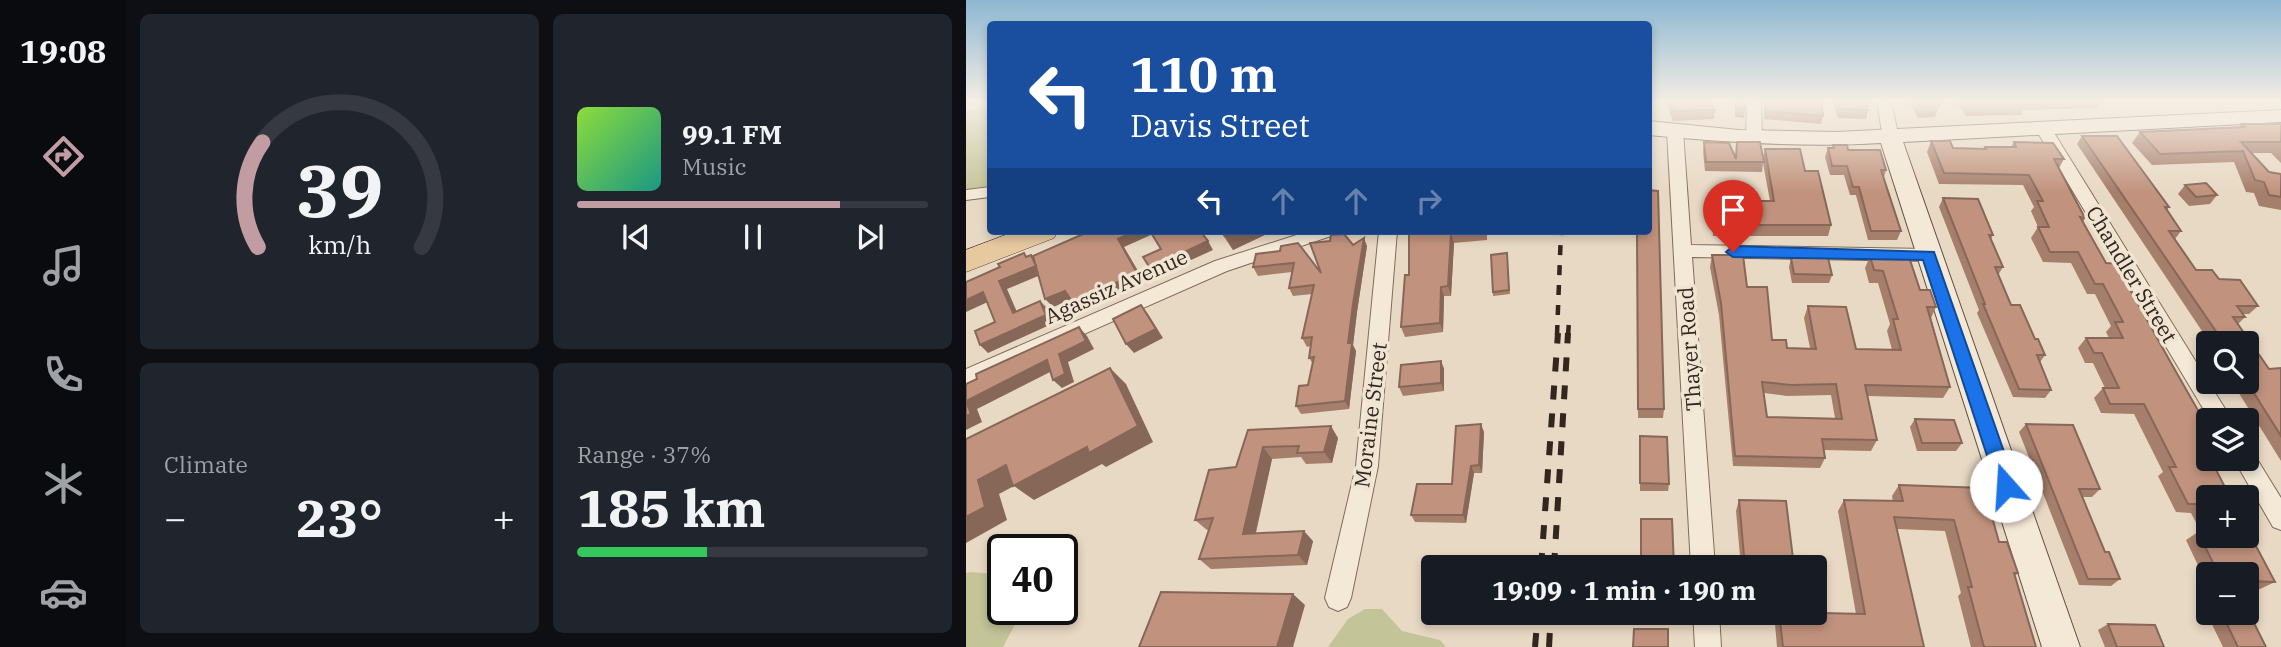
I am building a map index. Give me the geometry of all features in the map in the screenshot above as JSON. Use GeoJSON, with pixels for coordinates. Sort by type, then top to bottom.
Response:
{"type":"FeatureCollection","features":[{"type":"Feature","properties":{"kind":"main road"},"geometry":{"type":"LineString","coordinates":[[966,261],[1031,235]]}},
{"type":"Feature","properties":{"kind":"street","name":"Thayer Road"},"geometry":{"type":"LineString","coordinates":[[1675,132],[1702,555]]}},
{"type":"Feature","properties":{"kind":"street"},"geometry":{"type":"LineString","coordinates":[[1688,132],[1754,138],[1891,138],[1979,132]]}},
{"type":"Feature","properties":{"kind":"street"},"geometry":{"type":"LineString","coordinates":[[1754,132],[1754,138]]}},
{"type":"Feature","properties":{"kind":"street"},"geometry":{"type":"LineString","coordinates":[[1890,132],[1928,255],[2061,647]]}},
{"type":"Feature","properties":{"kind":"street","name":"Chandler Street"},"geometry":{"type":"LineString","coordinates":[[2046,132],[2214,408]]}},
{"type":"Feature","properties":{"kind":"street"},"geometry":{"type":"LineString","coordinates":[[966,195],[987,192]]}},
{"type":"Feature","properties":{"kind":"street","name":"Agassiz Avenue"},"geometry":{"type":"LineString","coordinates":[[966,378],[1220,266],[1316,235]]}},
{"type":"Feature","properties":{"kind":"street","name":"Moraine Street"},"geometry":{"type":"LineString","coordinates":[[1338,598],[1367,466],[1388,235]]}},
{"type":"Feature","properties":{"kind":"street"},"geometry":{"type":"LineString","coordinates":[[1683,251],[1928,255]]}},
{"type":"Feature","properties":{"kind":"street"},"geometry":{"type":"LineString","coordinates":[[2252,471],[2278,510]]}},
{"type":"Feature","properties":{"kind":"street"},"geometry":{"type":"LineString","coordinates":[[1707,625],[1708,647]]}},
{"type":"Feature","properties":{"kind":"green space"},"geometry":{"type":"Polygon","coordinates":[[[966,132],[987,132],[987,186],[966,189],[966,132]]]}},
{"type":"Feature","properties":{"kind":"green space"},"geometry":{"type":"Polygon","coordinates":[[[966,573],[987,573],[987,625],[1015,625],[1003,647],[966,647],[966,573]]]}},
{"type":"Feature","properties":{"kind":"green space"},"geometry":{"type":"Polygon","coordinates":[[[1365,609],[1382,609],[1402,631],[1440,640],[1446,647],[1328,647],[1348,619],[1365,609]]]}},
{"type":"Feature","properties":{"kind":"building"},"geometry":{"type":"Polygon","coordinates":[[[2140,132],[2281,132],[2281,142],[2241,142],[2269,172],[2281,174],[2281,197],[2269,195],[2264,182],[2255,180],[2243,151],[2160,154],[2140,132]]]}},
{"type":"Feature","properties":{"kind":"building"},"geometry":{"type":"Polygon","coordinates":[[[2082,136],[2117,136],[2169,207],[2165,207],[2181,231],[2169,231],[2196,270],[2212,270],[2219,279],[2240,280],[2258,306],[2237,306],[2245,317],[2233,317],[2243,331],[2216,331],[2082,136]]]}},
{"type":"Feature","properties":{"kind":"building"},"geometry":{"type":"Polygon","coordinates":[[[1931,141],[1950,141],[1953,148],[1986,149],[1985,147],[2016,147],[2014,142],[2053,143],[2064,159],[2054,159],[2085,218],[2080,217],[2106,263],[2122,264],[2134,284],[2127,284],[2197,408],[2196,471],[2217,471],[2224,485],[2196,485],[2196,504],[2188,504],[2169,467],[2176,467],[2144,404],[2110,404],[2103,388],[2119,388],[2102,353],[2094,353],[2086,338],[2123,338],[2115,322],[2123,322],[2103,284],[2095,284],[2078,252],[2050,252],[2038,227],[2049,227],[2037,201],[2043,201],[2029,175],[1944,173],[1931,141]]]}},
{"type":"Feature","properties":{"kind":"building"},"geometry":{"type":"Polygon","coordinates":[[[1704,142],[1729,143],[1736,159],[1737,142],[1760,142],[1764,162],[1706,162],[1704,142]]]}},
{"type":"Feature","properties":{"kind":"building"},"geometry":{"type":"Polygon","coordinates":[[[1833,145],[1847,145],[1848,150],[1880,150],[1886,170],[1881,170],[1901,231],[1871,231],[1859,187],[1853,187],[1847,166],[1832,166],[1828,148],[1834,148],[1833,145]]]}},
{"type":"Feature","properties":{"kind":"building"},"geometry":{"type":"Polygon","coordinates":[[[1765,149],[1800,149],[1805,171],[1818,171],[1831,225],[1715,225],[1712,201],[1774,201],[1765,149]]]}},
{"type":"Feature","properties":{"kind":"building"},"geometry":{"type":"Polygon","coordinates":[[[2206,183],[2217,195],[2196,197],[2185,185],[2206,183]]]}},
{"type":"Feature","properties":{"kind":"building"},"geometry":{"type":"Polygon","coordinates":[[[1652,190],[1658,191],[1664,409],[1638,409],[1637,235],[1652,235],[1652,190]]]}},
{"type":"Feature","properties":{"kind":"building"},"geometry":{"type":"Polygon","coordinates":[[[1943,198],[1978,199],[2003,267],[1995,267],[2011,305],[2020,305],[2035,339],[2038,339],[2045,355],[2037,355],[2051,390],[2019,389],[1943,198]]]}},
{"type":"Feature","properties":{"kind":"building"},"geometry":{"type":"Polygon","coordinates":[[[1081,235],[1126,235],[1118,239],[1137,273],[1073,303],[1065,291],[1045,299],[1033,256],[1081,235]]]}},
{"type":"Feature","properties":{"kind":"building"},"geometry":{"type":"Polygon","coordinates":[[[1152,235],[1203,235],[1208,241],[1150,268],[1143,257],[1161,249],[1152,235]]]}},
{"type":"Feature","properties":{"kind":"building"},"geometry":{"type":"Polygon","coordinates":[[[1331,235],[1345,235],[1353,245],[1364,238],[1348,343],[1352,343],[1345,401],[1296,406],[1299,386],[1308,385],[1314,357],[1309,358],[1312,337],[1302,338],[1314,285],[1289,288],[1294,263],[1253,267],[1256,254],[1280,251],[1281,246],[1298,243],[1321,273],[1310,243],[1330,241],[1331,235]]]}},
{"type":"Feature","properties":{"kind":"building"},"geometry":{"type":"Polygon","coordinates":[[[1409,235],[1451,235],[1448,286],[1441,287],[1440,323],[1401,327],[1405,275],[1409,275],[1409,235]]]}},
{"type":"Feature","properties":{"kind":"building"},"geometry":{"type":"Polygon","coordinates":[[[1024,253],[1026,257],[1031,255],[1036,266],[999,281],[1013,313],[1040,301],[1046,315],[980,345],[975,331],[995,322],[983,292],[966,300],[966,282],[1024,253]]]}},
{"type":"Feature","properties":{"kind":"building"},"geometry":{"type":"Polygon","coordinates":[[[1507,253],[1509,290],[1493,292],[1491,255],[1507,253]]]}},
{"type":"Feature","properties":{"kind":"building"},"geometry":{"type":"Polygon","coordinates":[[[1800,254],[1816,254],[1817,258],[1828,258],[1832,275],[1794,274],[1791,258],[1800,258],[1800,254]]]}},
{"type":"Feature","properties":{"kind":"building"},"geometry":{"type":"Polygon","coordinates":[[[1712,255],[1743,255],[1747,287],[1767,287],[1772,340],[1786,340],[1787,348],[1816,349],[1808,306],[1846,307],[1856,349],[1901,350],[1893,319],[1898,319],[1883,271],[1874,270],[1870,256],[1909,257],[1920,290],[1930,290],[1936,307],[1927,307],[1950,387],[1865,385],[1877,440],[1822,439],[1825,458],[1735,456],[1721,303],[1712,255]],[[1762,382],[1767,417],[1842,419],[1836,384],[1791,385],[1762,382]]]}},
{"type":"Feature","properties":{"kind":"building"},"geometry":{"type":"Polygon","coordinates":[[[1141,305],[1156,329],[1126,344],[1113,319],[1141,305]]]}},
{"type":"Feature","properties":{"kind":"building"},"geometry":{"type":"Polygon","coordinates":[[[1079,327],[1086,341],[1059,354],[1065,374],[1053,380],[1047,360],[966,401],[966,384],[977,379],[976,374],[1079,327]]]}},
{"type":"Feature","properties":{"kind":"building"},"geometry":{"type":"Polygon","coordinates":[[[2259,355],[2269,369],[2281,368],[2281,436],[2255,394],[2259,394],[2259,355]]]}},
{"type":"Feature","properties":{"kind":"building"},"geometry":{"type":"Polygon","coordinates":[[[1441,361],[1441,383],[1399,387],[1401,365],[1441,361]]]}},
{"type":"Feature","properties":{"kind":"building"},"geometry":{"type":"Polygon","coordinates":[[[1110,368],[1138,426],[1089,453],[1087,447],[1013,486],[1006,465],[978,480],[985,507],[966,517],[966,439],[1110,368]]]}},
{"type":"Feature","properties":{"kind":"building"},"geometry":{"type":"Polygon","coordinates":[[[966,401],[971,414],[966,416],[966,401]]]}},
{"type":"Feature","properties":{"kind":"building"},"geometry":{"type":"Polygon","coordinates":[[[1915,419],[1954,420],[1962,443],[1922,443],[1915,419]]]}},
{"type":"Feature","properties":{"kind":"building"},"geometry":{"type":"Polygon","coordinates":[[[1481,424],[1479,465],[1471,466],[1463,515],[1411,515],[1417,484],[1452,484],[1456,426],[1481,424]]]}},
{"type":"Feature","properties":{"kind":"building"},"geometry":{"type":"Polygon","coordinates":[[[2026,424],[2073,425],[2100,489],[2079,489],[2105,552],[2109,552],[2120,579],[2088,579],[2026,424]]]}},
{"type":"Feature","properties":{"kind":"building"},"geometry":{"type":"Polygon","coordinates":[[[1331,426],[1324,452],[1297,453],[1299,446],[1263,447],[1243,534],[1304,531],[1298,555],[1199,559],[1213,518],[1195,520],[1209,470],[1236,467],[1248,430],[1331,426]]]}},
{"type":"Feature","properties":{"kind":"building"},"geometry":{"type":"Polygon","coordinates":[[[1640,436],[1667,437],[1669,484],[1640,483],[1640,436]]]}},
{"type":"Feature","properties":{"kind":"building"},"geometry":{"type":"Polygon","coordinates":[[[1899,485],[1984,488],[1999,542],[2007,542],[2018,573],[2014,573],[2036,647],[1984,647],[1968,587],[1972,587],[1954,520],[1894,517],[1924,647],[1783,647],[1780,625],[1827,625],[1827,613],[1865,614],[1844,500],[1903,501],[1899,485]]]}},
{"type":"Feature","properties":{"kind":"building"},"geometry":{"type":"Polygon","coordinates":[[[1739,500],[1786,501],[1793,555],[1744,555],[1739,500]]]}},
{"type":"Feature","properties":{"kind":"building"},"geometry":{"type":"Polygon","coordinates":[[[1641,519],[1672,519],[1674,555],[1641,555],[1641,519]]]}},
{"type":"Feature","properties":{"kind":"building"},"geometry":{"type":"Polygon","coordinates":[[[2206,548],[2257,548],[2275,582],[2259,581],[2259,562],[2213,562],[2206,548]]]}},
{"type":"Feature","properties":{"kind":"building"},"geometry":{"type":"Polygon","coordinates":[[[1161,592],[1293,594],[1277,647],[1139,647],[1161,592]]]}},
{"type":"Feature","properties":{"kind":"building"},"geometry":{"type":"Polygon","coordinates":[[[2108,624],[2155,625],[2164,647],[2117,647],[2108,624]]]}},
{"type":"Feature","properties":{"kind":"building"},"geometry":{"type":"Polygon","coordinates":[[[2227,625],[2255,625],[2266,647],[2238,647],[2227,625]]]}},
{"type":"Feature","properties":{"kind":"building"},"geometry":{"type":"Polygon","coordinates":[[[1634,629],[1668,629],[1668,647],[1633,647],[1634,629]]]}},
{"type":"Feature","properties":{"kind":"railway"},"geometry":{"type":"LineString","coordinates":[[1557,335],[1561,235]]}},
{"type":"Feature","properties":{"kind":"railway"},"geometry":{"type":"LineString","coordinates":[[1568,335],[1569,322]]}},
{"type":"Feature","properties":{"kind":"railway"},"geometry":{"type":"LineString","coordinates":[[1542,555],[1558,333]]}},
{"type":"Feature","properties":{"kind":"railway"},"geometry":{"type":"LineString","coordinates":[[1555,555],[1568,333]]}},
{"type":"Feature","properties":{"kind":"railway"},"geometry":{"type":"LineString","coordinates":[[1535,647],[1537,625]]}},
{"type":"Feature","properties":{"kind":"railway"},"geometry":{"type":"LineString","coordinates":[[1549,647],[1550,625]]}},
{"type":"Feature","properties":{"kind":"route"},"geometry":{"type":"LineString","coordinates":[[1733,252],[1928,255],[2006,486]]}}]}
